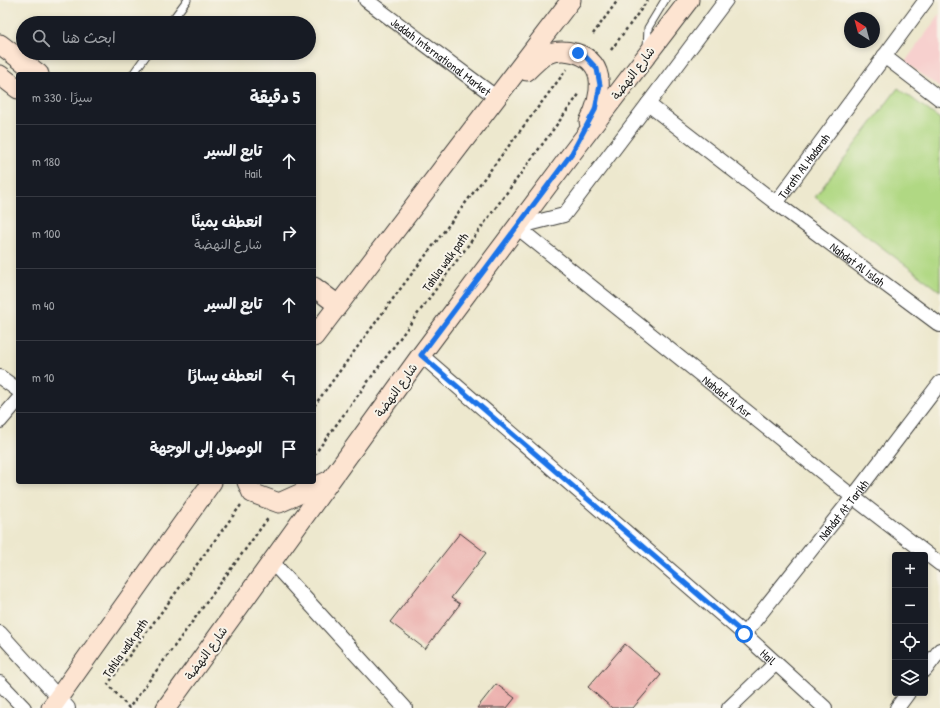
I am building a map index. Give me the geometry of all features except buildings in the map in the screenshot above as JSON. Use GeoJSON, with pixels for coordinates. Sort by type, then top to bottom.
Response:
{"type":"FeatureCollection","features":[{"type":"Feature","properties":{"kind":"street","name":"Jeddah International Market"},"geometry":{"type":"LineString","coordinates":[[366,0],[498,98]]}},
{"type":"Feature","properties":{"kind":"street","name":"شارع النهضة"},"geometry":{"type":"LineString","coordinates":[[166,708],[421,355],[689,0]]}},
{"type":"Feature","properties":{"kind":"street"},"geometry":{"type":"LineString","coordinates":[[517,227],[564,214],[726,0]]}},
{"type":"Feature","properties":{"kind":"street","name":"Turath Al Hadarah"},"geometry":{"type":"LineString","coordinates":[[648,104],[776,203],[926,0]]}},
{"type":"Feature","properties":{"kind":"street"},"geometry":{"type":"LineString","coordinates":[[317,326],[338,305],[498,98],[553,24],[574,2]]}},
{"type":"Feature","properties":{"kind":"street"},"geometry":{"type":"LineString","coordinates":[[0,44],[16,56]]}},
{"type":"Feature","properties":{"kind":"street"},"geometry":{"type":"LineString","coordinates":[[498,98],[545,55],[558,51],[570,51],[584,55],[597,69],[600,85],[595,110],[572,153]]}},
{"type":"Feature","properties":{"kind":"street"},"geometry":{"type":"LineString","coordinates":[[884,56],[940,98]]}},
{"type":"Feature","properties":{"kind":"street"},"geometry":{"type":"LineString","coordinates":[[21,60],[36,72]]}},
{"type":"Feature","properties":{"kind":"street"},"geometry":{"type":"LineString","coordinates":[[0,75],[16,87]]}},
{"type":"Feature","properties":{"kind":"street","name":"Nahdat Al Islah"},"geometry":{"type":"LineString","coordinates":[[776,203],[940,325]]}},
{"type":"Feature","properties":{"kind":"street","name":"Nahdat Al Asr"},"geometry":{"type":"LineString","coordinates":[[517,227],[940,564]]}},
{"type":"Feature","properties":{"kind":"street"},"geometry":{"type":"LineString","coordinates":[[316,288],[338,305]]}},
{"type":"Feature","properties":{"kind":"street","name":"Hail"},"geometry":{"type":"LineString","coordinates":[[421,355],[744,634],[824,708]]}},
{"type":"Feature","properties":{"kind":"street"},"geometry":{"type":"LineString","coordinates":[[0,377],[16,389]]}},
{"type":"Feature","properties":{"kind":"street","name":"Nahdat At Tarikh"},"geometry":{"type":"LineString","coordinates":[[744,634],[854,497],[940,382]]}},
{"type":"Feature","properties":{"kind":"street"},"geometry":{"type":"LineString","coordinates":[[0,421],[16,402]]}},
{"type":"Feature","properties":{"kind":"street"},"geometry":{"type":"LineString","coordinates":[[248,484],[252,493],[279,503],[331,479]]}},
{"type":"Feature","properties":{"kind":"street"},"geometry":{"type":"LineString","coordinates":[[0,633],[59,705],[211,484]]}},
{"type":"Feature","properties":{"kind":"street"},"geometry":{"type":"LineString","coordinates":[[272,562],[405,708]]}},
{"type":"Feature","properties":{"kind":"street"},"geometry":{"type":"LineString","coordinates":[[928,666],[940,650]]}},
{"type":"Feature","properties":{"kind":"street"},"geometry":{"type":"LineString","coordinates":[[729,708],[776,663]]}},
{"type":"Feature","properties":{"kind":"street"},"geometry":{"type":"LineString","coordinates":[[0,683],[24,708]]}},
{"type":"Feature","properties":{"kind":"street"},"geometry":{"type":"LineString","coordinates":[[897,708],[906,696]]}},
{"type":"Feature","properties":{"kind":"lane"},"geometry":{"type":"LineString","coordinates":[[175,16],[187,0]]}},
{"type":"Feature","properties":{"kind":"lane"},"geometry":{"type":"LineString","coordinates":[[647,56],[648,28],[665,0]]}},
{"type":"Feature","properties":{"kind":"lane"},"geometry":{"type":"LineString","coordinates":[[134,72],[143,60]]}},
{"type":"Feature","properties":{"kind":"path"},"geometry":{"type":"LineString","coordinates":[[593,34],[618,0]]}},
{"type":"Feature","properties":{"kind":"path"},"geometry":{"type":"LineString","coordinates":[[611,50],[648,0]]}},
{"type":"Feature","properties":{"kind":"path","name":"Tahlia walk path"},"geometry":{"type":"LineString","coordinates":[[316,403],[571,63]]}},
{"type":"Feature","properties":{"kind":"path","name":"Tahlia walk path"},"geometry":{"type":"LineString","coordinates":[[316,452],[580,92]]}},
{"type":"Feature","properties":{"kind":"path","name":"Tahlia walk path"},"geometry":{"type":"LineString","coordinates":[[243,502],[108,684],[129,708],[269,516]]}},
{"type":"Feature","properties":{"kind":"shaded area"},"geometry":{"type":"Polygon","coordinates":[[[940,14],[940,88],[905,62],[940,14]]]}},
{"type":"Feature","properties":{"kind":"green space"},"geometry":{"type":"Polygon","coordinates":[[[898,88],[940,119],[940,291],[815,197],[898,88]]]}},
{"type":"Feature","properties":{"kind":"route"},"geometry":{"type":"LineString","coordinates":[[578,53],[584,55],[597,69],[600,85],[595,110],[572,153],[421,355],[744,634]]}}]}
